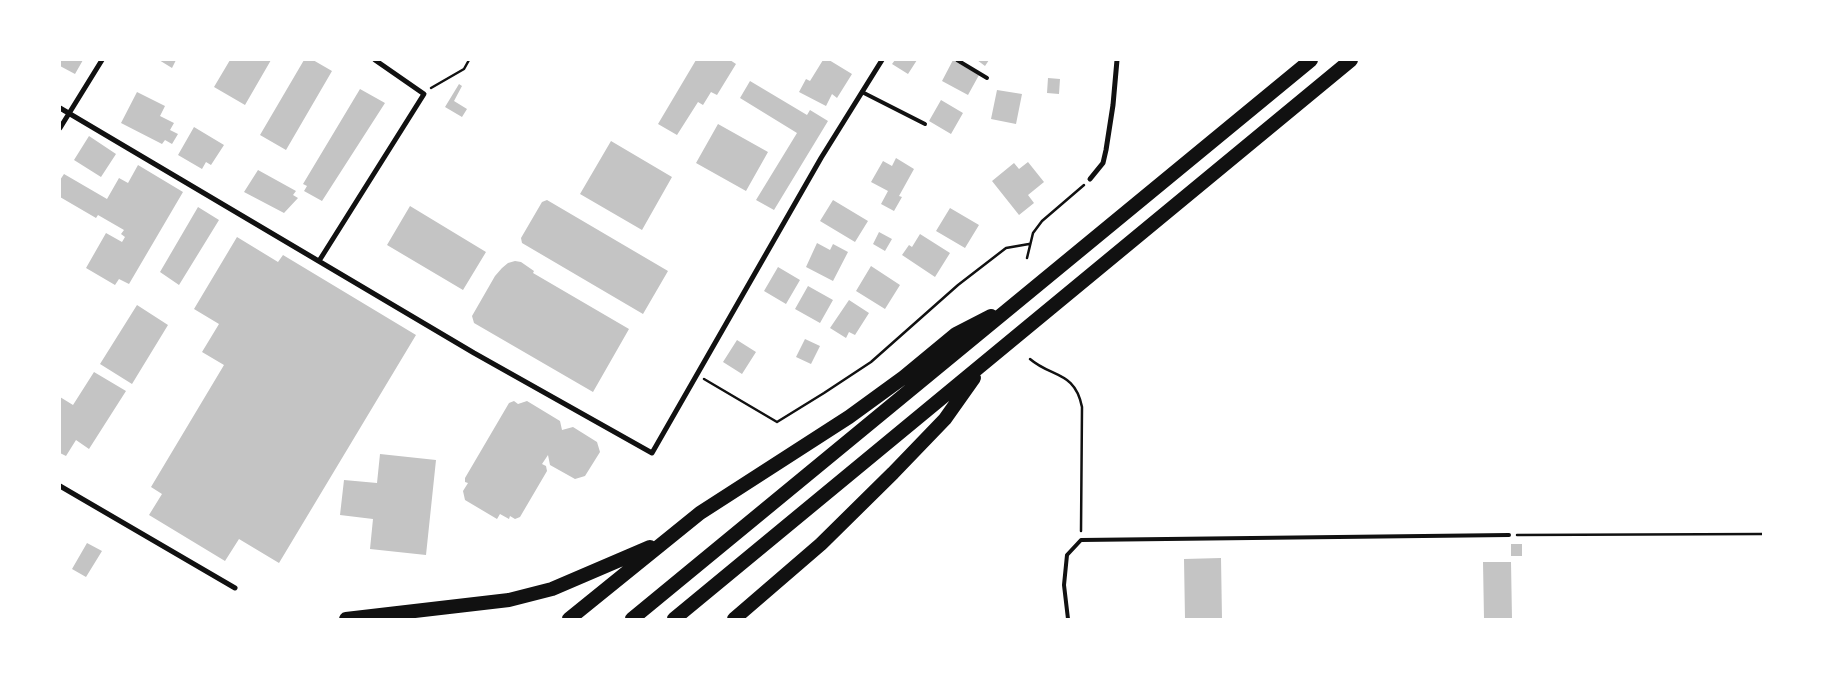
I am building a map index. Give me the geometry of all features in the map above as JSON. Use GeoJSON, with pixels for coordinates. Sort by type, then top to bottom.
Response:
{"type":"FeatureCollection","features":[{"type":"Feature","properties":{"kind":"highway"},"geometry":{"type":"LineString","coordinates":[[632,619],[1311,60]]}},
{"type":"Feature","properties":{"kind":"highway"},"geometry":{"type":"LineString","coordinates":[[674,619],[1351,60]]}},
{"type":"Feature","properties":{"kind":"highway"},"geometry":{"type":"LineString","coordinates":[[570,619],[700,513],[849,417],[904,378],[956,334],[1014,305]]}},
{"type":"Feature","properties":{"kind":"highway"},"geometry":{"type":"LineString","coordinates":[[734,619],[821,544],[893,474],[945,419],[984,363]]}},
{"type":"Feature","properties":{"kind":"highway"},"geometry":{"type":"LineString","coordinates":[[346,619],[509,600],[552,589],[666,539]]}},
{"type":"Feature","properties":{"kind":"street"},"geometry":{"type":"LineString","coordinates":[[60,128],[102,60]]}},
{"type":"Feature","properties":{"kind":"street"},"geometry":{"type":"LineString","coordinates":[[319,261],[424,94],[375,60]]}},
{"type":"Feature","properties":{"kind":"street"},"geometry":{"type":"LineString","coordinates":[[60,108],[474,353],[652,453],[821,158],[882,60]]}},
{"type":"Feature","properties":{"kind":"street"},"geometry":{"type":"LineString","coordinates":[[1090,179],[1103,163],[1106,150],[1113,106],[1117,60]]}},
{"type":"Feature","properties":{"kind":"street"},"geometry":{"type":"LineString","coordinates":[[60,486],[235,588]]}},
{"type":"Feature","properties":{"kind":"lane"},"geometry":{"type":"LineString","coordinates":[[957,60],[987,78]]}},
{"type":"Feature","properties":{"kind":"lane"},"geometry":{"type":"LineString","coordinates":[[862,92],[925,124]]}},
{"type":"Feature","properties":{"kind":"lane"},"geometry":{"type":"LineString","coordinates":[[1068,619],[1064,585],[1067,555],[1080,540],[1509,535]]}},
{"type":"Feature","properties":{"kind":"path"},"geometry":{"type":"LineString","coordinates":[[424,94],[434,85],[464,69],[469,60]]}},
{"type":"Feature","properties":{"kind":"path"},"geometry":{"type":"LineString","coordinates":[[1027,258],[1033,233],[1042,222],[1090,179]]}},
{"type":"Feature","properties":{"kind":"path"},"geometry":{"type":"LineString","coordinates":[[696,375],[777,422],[871,362],[958,285],[1006,248],[1029,244]]}},
{"type":"Feature","properties":{"kind":"path"},"geometry":{"type":"LineString","coordinates":[[1030,359],[1037,365],[1066,379],[1075,386],[1080,394],[1082,407],[1080,540]]}},
{"type":"Feature","properties":{"kind":"path"},"geometry":{"type":"LineString","coordinates":[[1509,535],[1763,534]]}},
{"type":"Feature","properties":{"kind":"building"},"geometry":{"type":"Polygon","coordinates":[[[60,60],[83,60],[75,74],[60,66],[60,60]]]}},
{"type":"Feature","properties":{"kind":"building"},"geometry":{"type":"Polygon","coordinates":[[[159,60],[176,60],[172,68],[159,60]]]}},
{"type":"Feature","properties":{"kind":"building"},"geometry":{"type":"Polygon","coordinates":[[[230,60],[271,60],[245,105],[214,87],[230,60]]]}},
{"type":"Feature","properties":{"kind":"building"},"geometry":{"type":"Polygon","coordinates":[[[304,60],[313,60],[332,71],[286,150],[260,135],[304,60]]]}},
{"type":"Feature","properties":{"kind":"building"},"geometry":{"type":"Polygon","coordinates":[[[696,60],[730,60],[736,64],[717,95],[711,92],[703,105],[698,102],[677,135],[658,124],[696,60]]]}},
{"type":"Feature","properties":{"kind":"building"},"geometry":{"type":"Polygon","coordinates":[[[823,60],[829,60],[852,74],[837,98],[832,94],[826,106],[799,92],[806,79],[810,81],[823,60]]]}},
{"type":"Feature","properties":{"kind":"building"},"geometry":{"type":"Polygon","coordinates":[[[895,60],[917,60],[908,74],[892,64],[895,60]]]}},
{"type":"Feature","properties":{"kind":"building"},"geometry":{"type":"Polygon","coordinates":[[[953,60],[979,75],[968,95],[942,81],[953,60]]]}},
{"type":"Feature","properties":{"kind":"building"},"geometry":{"type":"Polygon","coordinates":[[[977,60],[989,60],[985,66],[977,60]]]}},
{"type":"Feature","properties":{"kind":"building"},"geometry":{"type":"Polygon","coordinates":[[[1048,78],[1060,79],[1059,94],[1047,93],[1048,78]]]}},
{"type":"Feature","properties":{"kind":"building"},"geometry":{"type":"Polygon","coordinates":[[[750,81],[807,115],[810,110],[828,121],[774,210],[756,200],[797,133],[740,98],[750,81]]]}},
{"type":"Feature","properties":{"kind":"building"},"geometry":{"type":"Polygon","coordinates":[[[459,84],[462,86],[454,101],[467,109],[462,117],[445,107],[459,84]]]}},
{"type":"Feature","properties":{"kind":"building"},"geometry":{"type":"Polygon","coordinates":[[[360,89],[385,103],[322,201],[304,191],[307,186],[303,184],[360,89]]]}},
{"type":"Feature","properties":{"kind":"building"},"geometry":{"type":"Polygon","coordinates":[[[997,90],[1022,94],[1016,124],[991,119],[997,90]]]}},
{"type":"Feature","properties":{"kind":"building"},"geometry":{"type":"Polygon","coordinates":[[[137,92],[165,106],[160,116],[174,123],[170,130],[178,134],[172,144],[165,140],[162,144],[121,123],[137,92]]]}},
{"type":"Feature","properties":{"kind":"building"},"geometry":{"type":"Polygon","coordinates":[[[941,100],[963,113],[951,134],[929,121],[941,100]]]}},
{"type":"Feature","properties":{"kind":"building"},"geometry":{"type":"Polygon","coordinates":[[[718,124],[768,152],[746,191],[696,163],[718,124]]]}},
{"type":"Feature","properties":{"kind":"building"},"geometry":{"type":"Polygon","coordinates":[[[194,127],[224,145],[211,165],[206,162],[202,169],[178,155],[194,127]]]}},
{"type":"Feature","properties":{"kind":"building"},"geometry":{"type":"Polygon","coordinates":[[[89,136],[116,154],[101,177],[74,160],[89,136]]]}},
{"type":"Feature","properties":{"kind":"building"},"geometry":{"type":"Polygon","coordinates":[[[611,141],[672,177],[642,230],[580,194],[611,141]]]}},
{"type":"Feature","properties":{"kind":"building"},"geometry":{"type":"Polygon","coordinates":[[[896,158],[914,169],[899,196],[902,197],[894,211],[881,204],[888,191],[871,182],[883,161],[892,166],[896,158]]]}},
{"type":"Feature","properties":{"kind":"building"},"geometry":{"type":"Polygon","coordinates":[[[1028,162],[1044,182],[1028,195],[1034,203],[1019,215],[992,181],[1014,163],[1019,169],[1028,162]]]}},
{"type":"Feature","properties":{"kind":"building"},"geometry":{"type":"Polygon","coordinates":[[[138,165],[183,192],[129,284],[119,279],[115,285],[86,268],[106,233],[122,242],[125,237],[121,234],[124,230],[98,215],[96,218],[60,197],[60,180],[64,174],[107,199],[119,178],[128,183],[138,165]]]}},
{"type":"Feature","properties":{"kind":"building"},"geometry":{"type":"Polygon","coordinates":[[[258,170],[296,191],[293,195],[298,198],[284,213],[244,192],[258,170]]]}},
{"type":"Feature","properties":{"kind":"building"},"geometry":{"type":"Polygon","coordinates":[[[547,200],[668,271],[643,314],[522,243],[521,238],[542,202],[547,200]]]}},
{"type":"Feature","properties":{"kind":"building"},"geometry":{"type":"Polygon","coordinates":[[[833,200],[868,221],[855,242],[820,221],[833,200]]]}},
{"type":"Feature","properties":{"kind":"building"},"geometry":{"type":"Polygon","coordinates":[[[410,206],[486,252],[463,290],[387,245],[410,206]]]}},
{"type":"Feature","properties":{"kind":"building"},"geometry":{"type":"Polygon","coordinates":[[[198,207],[219,220],[179,285],[160,272],[198,207]]]}},
{"type":"Feature","properties":{"kind":"building"},"geometry":{"type":"Polygon","coordinates":[[[950,208],[979,225],[965,248],[936,231],[950,208]]]}},
{"type":"Feature","properties":{"kind":"building"},"geometry":{"type":"Polygon","coordinates":[[[879,232],[892,239],[885,251],[873,244],[879,232]]]}},
{"type":"Feature","properties":{"kind":"building"},"geometry":{"type":"Polygon","coordinates":[[[920,234],[950,253],[935,277],[902,255],[909,245],[912,247],[920,234]]]}},
{"type":"Feature","properties":{"kind":"building"},"geometry":{"type":"Polygon","coordinates":[[[237,237],[278,262],[283,255],[416,335],[279,563],[239,539],[225,561],[149,515],[162,494],[151,487],[224,365],[202,352],[219,324],[194,309],[237,237]]]}},
{"type":"Feature","properties":{"kind":"building"},"geometry":{"type":"Polygon","coordinates":[[[817,243],[830,250],[833,244],[848,252],[833,281],[806,267],[817,243]]]}},
{"type":"Feature","properties":{"kind":"building"},"geometry":{"type":"Polygon","coordinates":[[[521,262],[534,271],[533,273],[629,329],[593,392],[474,323],[472,316],[495,276],[508,263],[521,262]]]}},
{"type":"Feature","properties":{"kind":"building"},"geometry":{"type":"Polygon","coordinates":[[[871,266],[900,285],[885,309],[856,291],[871,266]]]}},
{"type":"Feature","properties":{"kind":"building"},"geometry":{"type":"Polygon","coordinates":[[[778,267],[800,280],[786,304],[764,291],[778,267]]]}},
{"type":"Feature","properties":{"kind":"building"},"geometry":{"type":"Polygon","coordinates":[[[808,286],[833,300],[820,323],[795,309],[808,286]]]}},
{"type":"Feature","properties":{"kind":"building"},"geometry":{"type":"Polygon","coordinates":[[[849,300],[869,313],[855,335],[849,332],[846,338],[830,328],[849,300]]]}},
{"type":"Feature","properties":{"kind":"building"},"geometry":{"type":"Polygon","coordinates":[[[137,305],[168,325],[132,384],[100,364],[137,305]]]}},
{"type":"Feature","properties":{"kind":"building"},"geometry":{"type":"Polygon","coordinates":[[[805,339],[820,346],[811,364],[796,357],[805,339]]]}},
{"type":"Feature","properties":{"kind":"building"},"geometry":{"type":"Polygon","coordinates":[[[737,340],[756,352],[742,374],[723,362],[737,340]]]}},
{"type":"Feature","properties":{"kind":"building"},"geometry":{"type":"Polygon","coordinates":[[[94,372],[126,391],[89,449],[76,440],[66,456],[60,453],[60,397],[73,405],[94,372]]]}},
{"type":"Feature","properties":{"kind":"building"},"geometry":{"type":"Polygon","coordinates":[[[514,401],[518,404],[527,401],[560,421],[562,430],[573,427],[597,442],[600,452],[585,476],[575,479],[550,465],[548,455],[542,464],[546,466],[547,471],[520,517],[515,519],[510,516],[509,519],[500,514],[497,519],[465,500],[463,491],[468,483],[465,482],[465,478],[509,403],[514,401]]]}},
{"type":"Feature","properties":{"kind":"building"},"geometry":{"type":"Polygon","coordinates":[[[380,454],[436,460],[426,555],[370,549],[373,519],[340,515],[344,480],[377,483],[380,454]]]}},
{"type":"Feature","properties":{"kind":"building"},"geometry":{"type":"Polygon","coordinates":[[[87,543],[102,551],[86,577],[72,569],[87,543]]]}},
{"type":"Feature","properties":{"kind":"building"},"geometry":{"type":"Polygon","coordinates":[[[1511,544],[1522,544],[1522,556],[1511,556],[1511,544]]]}},
{"type":"Feature","properties":{"kind":"building"},"geometry":{"type":"Polygon","coordinates":[[[1221,558],[1222,619],[1185,619],[1184,559],[1221,558]]]}},
{"type":"Feature","properties":{"kind":"building"},"geometry":{"type":"Polygon","coordinates":[[[1483,562],[1511,562],[1512,619],[1484,619],[1483,562]]]}}]}
